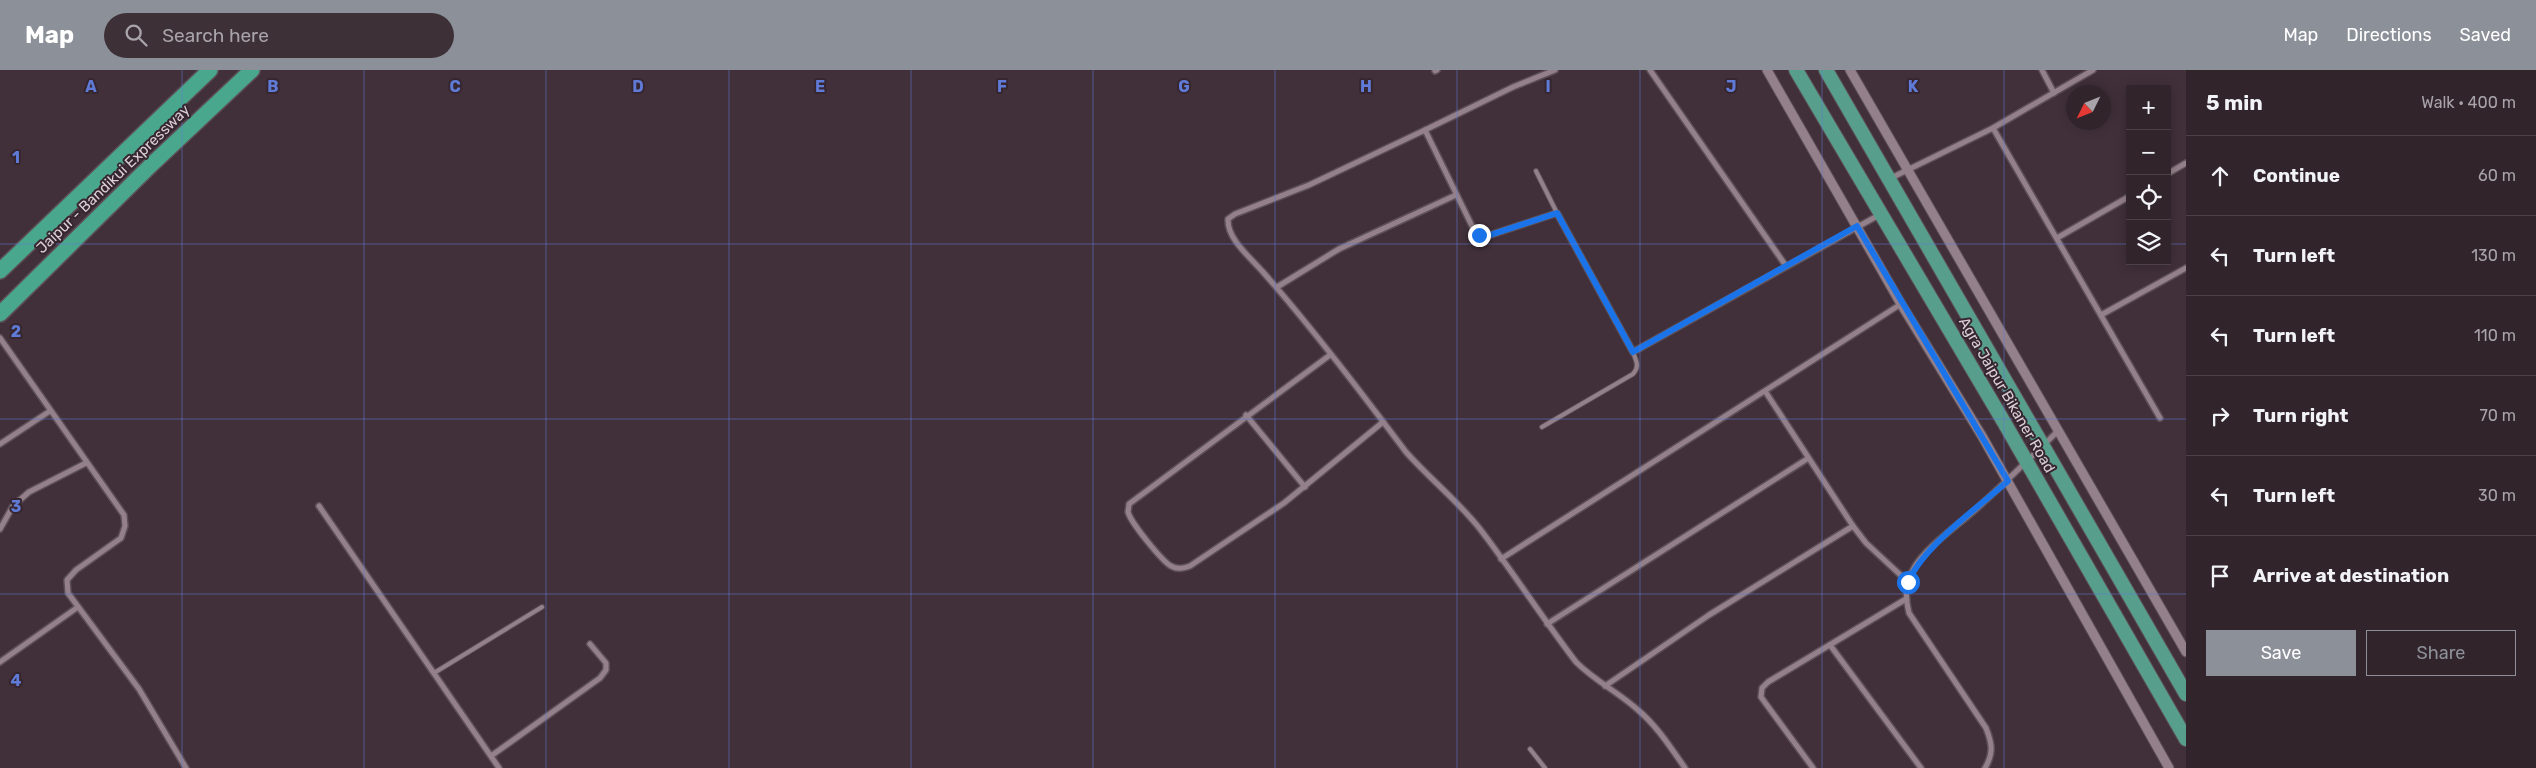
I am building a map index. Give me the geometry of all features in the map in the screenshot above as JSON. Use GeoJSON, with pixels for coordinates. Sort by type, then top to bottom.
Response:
{"type":"FeatureCollection","features":[{"type":"Feature","properties":{"kind":"highway","name":"Jaipur - Bandikui Expressway"},"geometry":{"type":"LineString","coordinates":[[3,268],[210,70]]}},
{"type":"Feature","properties":{"kind":"highway","name":"Jaipur - Bandikui Expressway"},"geometry":{"type":"LineString","coordinates":[[0,314],[150,166],[252,70]]}},
{"type":"Feature","properties":{"kind":"highway","name":"Agra Jaipur Bikaner Road"},"geometry":{"type":"LineString","coordinates":[[1796,70],[2027,462],[2186,739]]}},
{"type":"Feature","properties":{"kind":"highway","name":"Agra Jaipur Bikaner Road"},"geometry":{"type":"LineString","coordinates":[[1826,70],[2186,692]]}},
{"type":"Feature","properties":{"kind":"street"},"geometry":{"type":"LineString","coordinates":[[1555,70],[1513,87],[1309,185],[1248,208],[1228,219],[1228,227],[1233,238],[1276,287],[1428,477],[1461,506],[1547,624],[1589,675],[1639,710],[1685,768]]}},
{"type":"Feature","properties":{"kind":"street"},"geometry":{"type":"LineString","coordinates":[[1650,70],[1786,266]]}},
{"type":"Feature","properties":{"kind":"street"},"geometry":{"type":"LineString","coordinates":[[1767,70],[1901,304],[2008,481],[2169,768]]}},
{"type":"Feature","properties":{"kind":"street"},"geometry":{"type":"LineString","coordinates":[[1850,70],[1909,169],[2186,652]]}},
{"type":"Feature","properties":{"kind":"street"},"geometry":{"type":"LineString","coordinates":[[2042,70],[2054,93]]}},
{"type":"Feature","properties":{"kind":"street"},"geometry":{"type":"LineString","coordinates":[[1889,180],[1992,128],[2094,70]]}},
{"type":"Feature","properties":{"kind":"street"},"geometry":{"type":"LineString","coordinates":[[1992,128],[2160,418]]}},
{"type":"Feature","properties":{"kind":"street"},"geometry":{"type":"LineString","coordinates":[[1425,130],[1456,195],[1479,235],[1487,236],[1557,213],[1633,352],[1857,226],[1882,214]]}},
{"type":"Feature","properties":{"kind":"street"},"geometry":{"type":"LineString","coordinates":[[2171,172],[2186,163]]}},
{"type":"Feature","properties":{"kind":"street"},"geometry":{"type":"LineString","coordinates":[[1276,287],[1340,249],[1456,195]]}},
{"type":"Feature","properties":{"kind":"street"},"geometry":{"type":"LineString","coordinates":[[2057,238],[2126,198]]}},
{"type":"Feature","properties":{"kind":"street"},"geometry":{"type":"LineString","coordinates":[[2101,315],[2186,268]]}},
{"type":"Feature","properties":{"kind":"street"},"geometry":{"type":"LineString","coordinates":[[1501,559],[1901,304]]}},
{"type":"Feature","properties":{"kind":"street"},"geometry":{"type":"LineString","coordinates":[[0,338],[124,515],[125,526],[122,538],[76,570],[67,580],[68,593],[135,683],[186,768]]}},
{"type":"Feature","properties":{"kind":"street"},"geometry":{"type":"LineString","coordinates":[[1330,355],[1246,415],[1129,504],[1128,511],[1132,520],[1164,561],[1172,567],[1182,569],[1190,566],[1305,487],[1383,422]]}},
{"type":"Feature","properties":{"kind":"street"},"geometry":{"type":"LineString","coordinates":[[1765,391],[1807,459],[1853,526],[1866,543],[1908,582]]}},
{"type":"Feature","properties":{"kind":"street"},"geometry":{"type":"LineString","coordinates":[[0,444],[50,411]]}},
{"type":"Feature","properties":{"kind":"street"},"geometry":{"type":"LineString","coordinates":[[1246,415],[1305,487]]}},
{"type":"Feature","properties":{"kind":"street"},"geometry":{"type":"LineString","coordinates":[[1985,768],[1992,757],[1992,743],[1986,728],[1909,613],[1906,599],[1908,582],[1914,566],[2008,481],[2059,430]]}},
{"type":"Feature","properties":{"kind":"street"},"geometry":{"type":"LineString","coordinates":[[1547,624],[1807,459]]}},
{"type":"Feature","properties":{"kind":"street"},"geometry":{"type":"LineString","coordinates":[[0,528],[13,506],[29,492],[86,462]]}},
{"type":"Feature","properties":{"kind":"street"},"geometry":{"type":"LineString","coordinates":[[319,506],[499,768]]}},
{"type":"Feature","properties":{"kind":"street"},"geometry":{"type":"LineString","coordinates":[[1605,686],[1709,615],[1853,526]]}},
{"type":"Feature","properties":{"kind":"street"},"geometry":{"type":"LineString","coordinates":[[1813,768],[1761,697],[1762,688],[1768,682],[1906,599]]}},
{"type":"Feature","properties":{"kind":"street"},"geometry":{"type":"LineString","coordinates":[[0,662],[78,607]]}},
{"type":"Feature","properties":{"kind":"street"},"geometry":{"type":"LineString","coordinates":[[491,756],[600,678],[606,670],[606,663],[590,644]]}},
{"type":"Feature","properties":{"kind":"street"},"geometry":{"type":"LineString","coordinates":[[1830,645],[1921,768]]}},
{"type":"Feature","properties":{"kind":"lane"},"geometry":{"type":"LineString","coordinates":[[1536,171],[1557,213]]}},
{"type":"Feature","properties":{"kind":"lane"},"geometry":{"type":"LineString","coordinates":[[1542,427],[1633,374],[1638,364],[1633,352]]}},
{"type":"Feature","properties":{"kind":"lane"},"geometry":{"type":"LineString","coordinates":[[434,673],[542,608]]}},
{"type":"Feature","properties":{"kind":"lane"},"geometry":{"type":"LineString","coordinates":[[1530,749],[1545,768]]}},
{"type":"Feature","properties":{"kind":"route"},"geometry":{"type":"LineString","coordinates":[[1479,235],[1487,236],[1557,213],[1633,352],[1857,226],[1901,304],[2008,481],[1914,566],[1908,582]]}}]}
